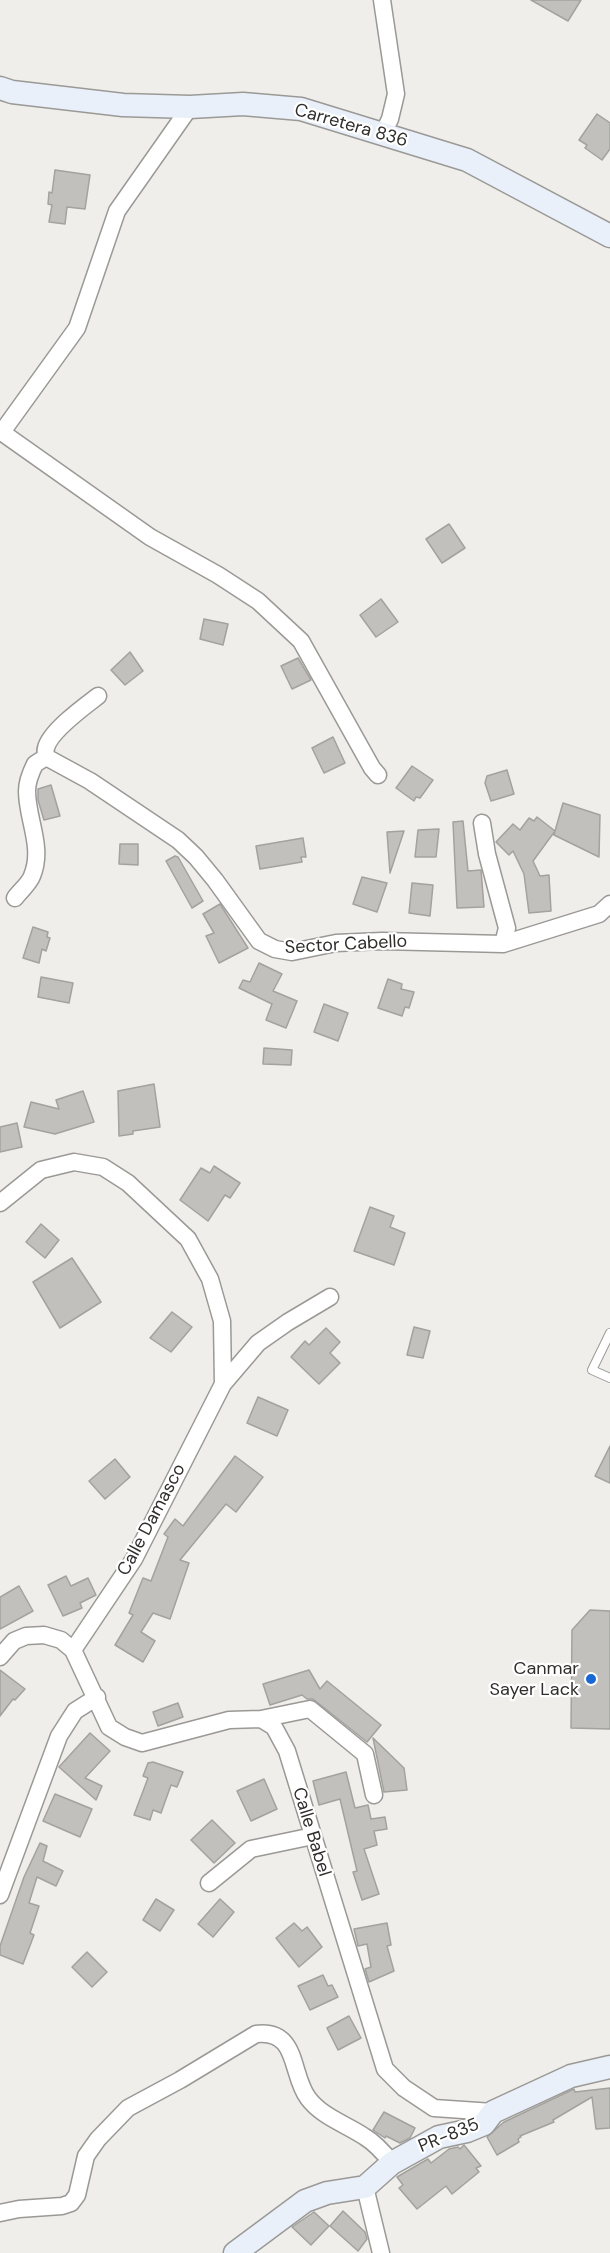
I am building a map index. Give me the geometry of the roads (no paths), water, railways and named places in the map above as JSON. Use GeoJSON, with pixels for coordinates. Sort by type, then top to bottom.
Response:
{"type":"FeatureCollection","features":[{"type":"Feature","properties":{"kind":"street"},"geometry":{"type":"LineString","coordinates":[[382,0],[396,94],[390,119],[382,135]]}},
{"type":"Feature","properties":{"kind":"street","name":"Carretera 836"},"geometry":{"type":"LineString","coordinates":[[0,88],[12,92],[123,105],[190,107],[243,104],[302,109],[467,160],[610,236]]}},
{"type":"Feature","properties":{"kind":"street"},"geometry":{"type":"LineString","coordinates":[[190,107],[117,212],[77,328],[1,432],[150,537],[219,575],[267,609],[301,641],[378,775]]}},
{"type":"Feature","properties":{"kind":"street"},"geometry":{"type":"LineString","coordinates":[[15,898],[31,878],[36,852],[27,790],[30,776],[35,764],[46,758],[45,748],[52,737],[72,716],[98,696]]}},
{"type":"Feature","properties":{"kind":"street","name":"Sector Cabello"},"geometry":{"type":"LineString","coordinates":[[46,758],[90,781],[178,840],[215,880],[259,941],[275,949],[291,952],[336,943],[382,941],[503,944],[599,914],[610,904]]}},
{"type":"Feature","properties":{"kind":"street"},"geometry":{"type":"LineString","coordinates":[[482,823],[487,854],[507,928],[503,944]]}},
{"type":"Feature","properties":{"kind":"street","name":"Calle Damasco"},"geometry":{"type":"LineString","coordinates":[[0,1203],[41,1170],[74,1162],[103,1167],[128,1183],[188,1239],[210,1280],[222,1321],[223,1384]]}},
{"type":"Feature","properties":{"kind":"street","name":"Calle Damasco"},"geometry":{"type":"LineString","coordinates":[[73,1650],[135,1559],[223,1384],[258,1343],[330,1297]]}},
{"type":"Feature","properties":{"kind":"street"},"geometry":{"type":"LineString","coordinates":[[0,1657],[14,1641],[26,1636],[44,1635],[61,1640],[73,1650],[97,1697],[109,1727],[125,1737],[142,1743],[230,1720],[261,1719],[310,1709],[365,1754],[374,1795]]}},
{"type":"Feature","properties":{"kind":"street"},"geometry":{"type":"LineString","coordinates":[[0,1895],[60,1736],[75,1711],[97,1697]]}},
{"type":"Feature","properties":{"kind":"street","name":"Calle Babel"},"geometry":{"type":"LineString","coordinates":[[261,1719],[274,1727],[287,1751],[385,2069],[404,2088],[434,2108],[493,2112]]}},
{"type":"Feature","properties":{"kind":"street"},"geometry":{"type":"LineString","coordinates":[[209,1883],[251,1849],[313,1836]]}},
{"type":"Feature","properties":{"kind":"street"},"geometry":{"type":"LineString","coordinates":[[0,2213],[71,2203],[77,2195],[86,2156],[98,2139],[128,2108],[256,2034],[276,2035],[295,2062],[307,2098],[328,2116],[367,2138],[392,2163]]}},
{"type":"Feature","properties":{"kind":"street","name":"PR-835"},"geometry":{"type":"LineString","coordinates":[[365,2187],[392,2163],[438,2137],[467,2131],[484,2124],[493,2112],[571,2076],[610,2067]]}},
{"type":"Feature","properties":{"kind":"street"},"geometry":{"type":"LineString","coordinates":[[235,2253],[305,2201],[327,2193],[365,2187],[381,2253]]}},
{"type":"Feature","properties":{"kind":"lane"},"geometry":{"type":"LineString","coordinates":[[610,1333],[592,1370],[610,1378]]}},
{"type":"Feature","properties":{"kind":"place","name":"Canmar Sayer Lack"},"geometry":{"type":"Point","coordinates":[591,1679]}}]}
